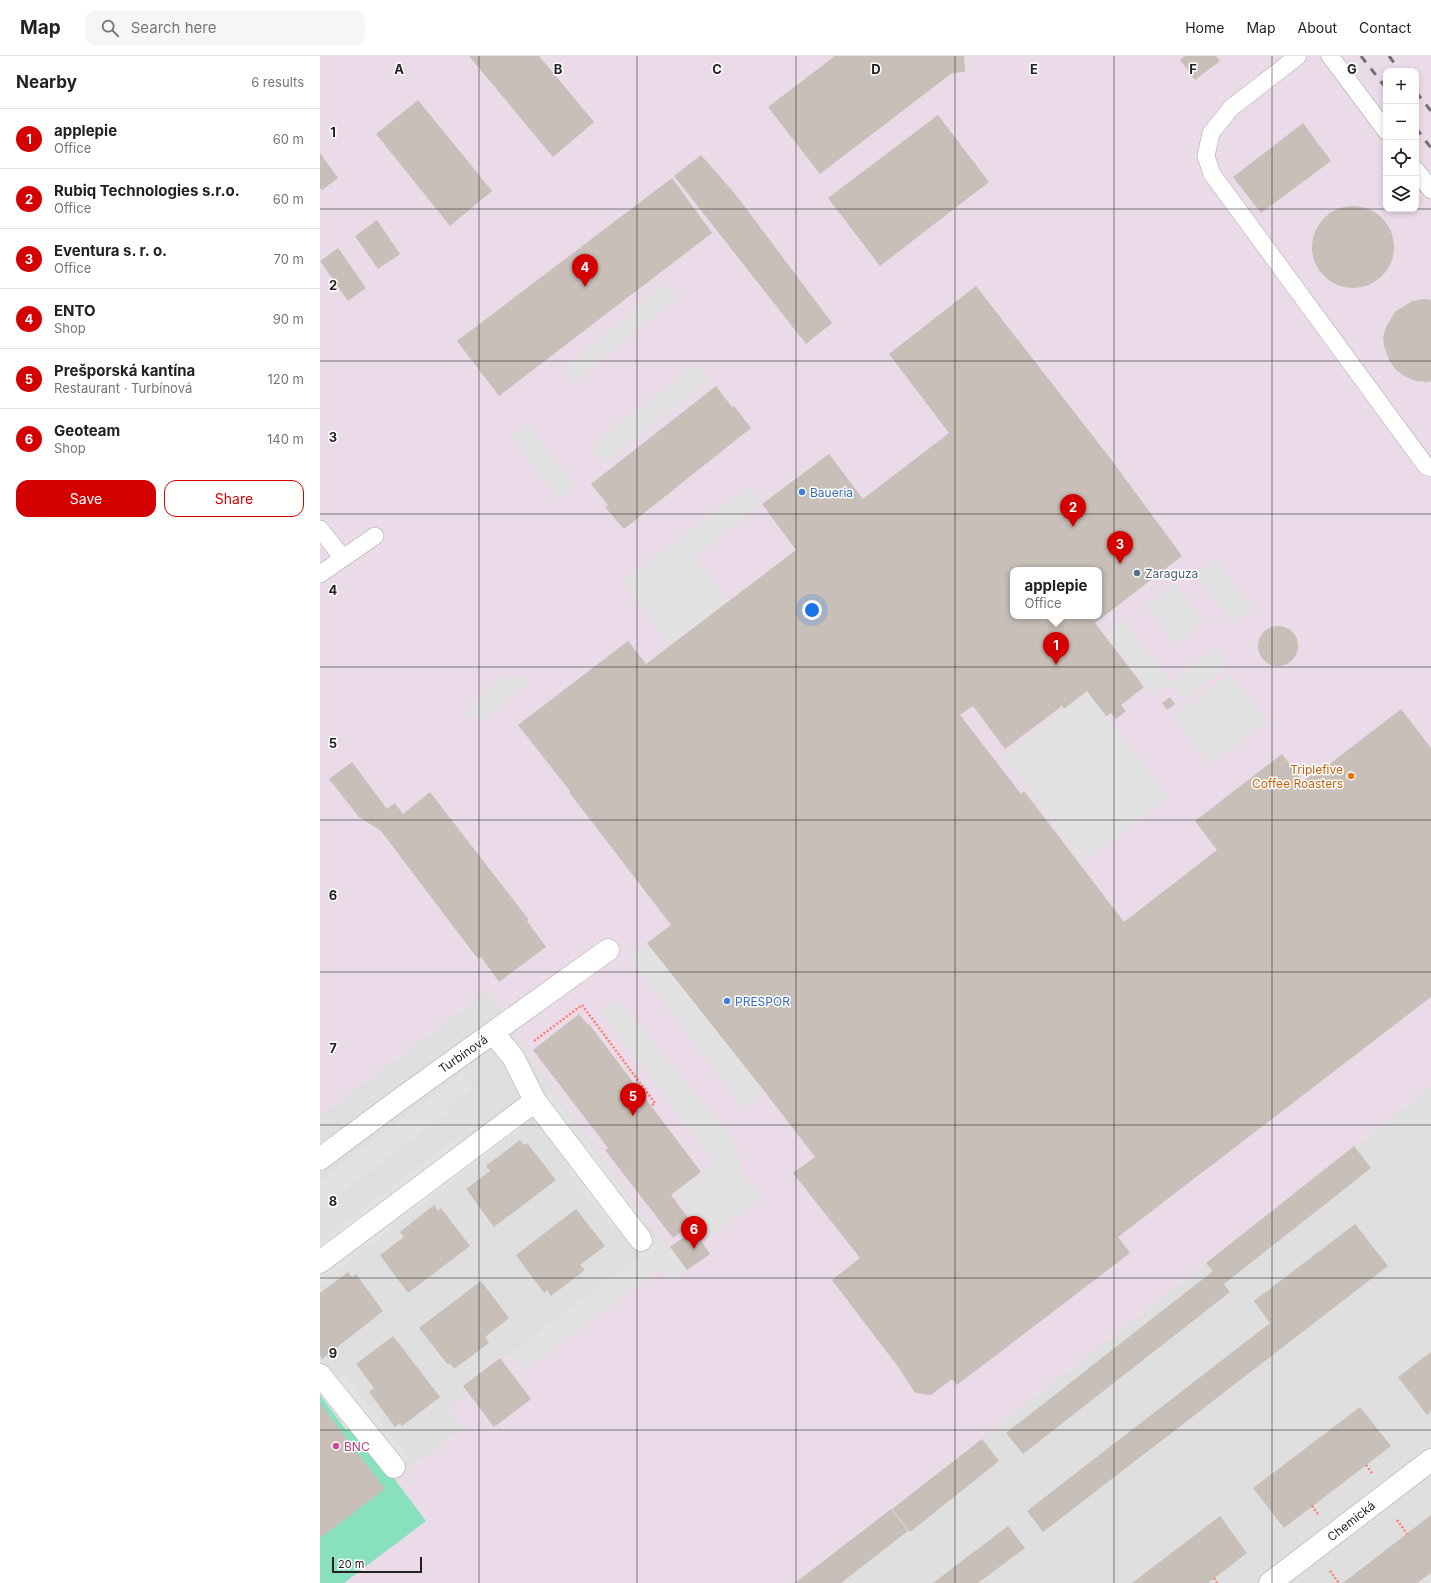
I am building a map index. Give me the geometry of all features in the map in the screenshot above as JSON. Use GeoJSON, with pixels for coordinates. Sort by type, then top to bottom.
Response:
{"type":"FeatureCollection","features":[{"type":"Feature","properties":{"kind":"street","name":"Turbínová"},"geometry":{"type":"LineString","coordinates":[[320,1159],[399,1100],[608,950]]}},
{"type":"Feature","properties":{"kind":"street"},"geometry":{"type":"LineString","coordinates":[[493,1033],[513,1057],[535,1101],[641,1240]]}},
{"type":"Feature","properties":{"kind":"street"},"geometry":{"type":"LineString","coordinates":[[320,1262],[535,1101]]}},
{"type":"Feature","properties":{"kind":"street"},"geometry":{"type":"LineString","coordinates":[[320,1375],[394,1467]]}},
{"type":"Feature","properties":{"kind":"street","name":"Chemická"},"geometry":{"type":"LineString","coordinates":[[1270,1583],[1431,1460]]}},
{"type":"Feature","properties":{"kind":"lane"},"geometry":{"type":"LineString","coordinates":[[1298,56],[1231,108],[1211,133],[1206,156],[1212,174],[1426,466],[1431,468]]}},
{"type":"Feature","properties":{"kind":"lane"},"geometry":{"type":"LineString","coordinates":[[1324,56],[1330,56],[1383,127]]}},
{"type":"Feature","properties":{"kind":"lane"},"geometry":{"type":"LineString","coordinates":[[1419,174],[1431,190]]}},
{"type":"Feature","properties":{"kind":"lane"},"geometry":{"type":"LineString","coordinates":[[320,529],[342,558]]}},
{"type":"Feature","properties":{"kind":"lane"},"geometry":{"type":"LineString","coordinates":[[320,574],[375,536]]}},
{"type":"Feature","properties":{"kind":"path"},"geometry":{"type":"LineString","coordinates":[[513,1057],[582,1005],[655,1103],[651,1106]]}},
{"type":"Feature","properties":{"kind":"path"},"geometry":{"type":"LineString","coordinates":[[1394,1516],[1407,1534]]}},
{"type":"Feature","properties":{"kind":"path"},"geometry":{"type":"LineString","coordinates":[[1214,1578],[1217,1583]]}},
{"type":"Feature","properties":{"kind":"shaded area"},"geometry":{"type":"Polygon","coordinates":[[[320,56],[1431,56],[1431,1086],[795,1583],[344,1583],[425,1521],[395,1479],[463,1429],[448,1408],[468,1393],[463,1386],[500,1357],[503,1360],[661,1240],[518,1038],[489,989],[320,1115],[320,56]]]}},
{"type":"Feature","properties":{"kind":"shaded area"},"geometry":{"type":"Polygon","coordinates":[[[667,283],[678,296],[573,383],[562,369],[667,283]]]}},
{"type":"Feature","properties":{"kind":"shaded area"},"geometry":{"type":"Polygon","coordinates":[[[697,362],[710,380],[603,464],[590,447],[697,362]]]}},
{"type":"Feature","properties":{"kind":"shaded area"},"geometry":{"type":"Polygon","coordinates":[[[527,423],[575,487],[558,499],[510,435],[527,423]]]}},
{"type":"Feature","properties":{"kind":"shaded area"},"geometry":{"type":"Polygon","coordinates":[[[748,486],[762,504],[694,558],[729,601],[670,645],[622,581],[748,486]]]}},
{"type":"Feature","properties":{"kind":"shaded area"},"geometry":{"type":"Polygon","coordinates":[[[1215,560],[1253,608],[1233,624],[1196,575],[1215,560]]]}},
{"type":"Feature","properties":{"kind":"shaded area"},"geometry":{"type":"Polygon","coordinates":[[[1175,583],[1204,622],[1175,644],[1145,605],[1175,583]]]}},
{"type":"Feature","properties":{"kind":"shaded area"},"geometry":{"type":"Polygon","coordinates":[[[1123,619],[1170,682],[1215,647],[1228,665],[1184,700],[1170,683],[1152,695],[1105,632],[1123,619]]]}},
{"type":"Feature","properties":{"kind":"shaded area"},"geometry":{"type":"Polygon","coordinates":[[[1230,673],[1267,721],[1209,765],[1173,717],[1230,673]]]}},
{"type":"Feature","properties":{"kind":"shaded area"},"geometry":{"type":"Polygon","coordinates":[[[503,676],[532,679],[483,720],[463,714],[503,676]]]}},
{"type":"Feature","properties":{"kind":"shaded area"},"geometry":{"type":"Polygon","coordinates":[[[1087,691],[1168,797],[1083,863],[1003,756],[1087,691]]]}},
{"type":"Feature","properties":{"kind":"shaded area"},"geometry":{"type":"Polygon","coordinates":[[[647,943],[765,1092],[744,1109],[629,957],[647,943]]]}},
{"type":"Feature","properties":{"kind":"shaded area"},"geometry":{"type":"Polygon","coordinates":[[[489,989],[518,1038],[661,1240],[503,1360],[500,1358],[469,1393],[463,1429],[395,1479],[354,1425],[346,1430],[320,1395],[320,1115],[489,989]]]}},
{"type":"Feature","properties":{"kind":"shaded area"},"geometry":{"type":"Polygon","coordinates":[[[617,998],[733,1139],[740,1169],[761,1198],[708,1239],[674,1193],[714,1163],[599,1011],[617,998]]]}},
{"type":"Feature","properties":{"kind":"shaded area"},"geometry":{"type":"Polygon","coordinates":[[[462,1073],[473,1087],[449,1105],[452,1109],[320,1210],[320,1181],[462,1073]]]}},
{"type":"Feature","properties":{"kind":"shaded area"},"geometry":{"type":"Polygon","coordinates":[[[1431,1086],[1431,1583],[795,1583],[1206,1263],[1431,1086]]]}},
{"type":"Feature","properties":{"kind":"shaded area"},"geometry":{"type":"Polygon","coordinates":[[[550,1093],[647,1221],[640,1227],[542,1099],[550,1093]]]}},
{"type":"Feature","properties":{"kind":"shaded area"},"geometry":{"type":"Polygon","coordinates":[[[521,1120],[525,1126],[320,1283],[320,1272],[521,1120]]]}},
{"type":"Feature","properties":{"kind":"shaded area"},"geometry":{"type":"Polygon","coordinates":[[[463,1133],[468,1140],[320,1253],[320,1242],[463,1133]]]}},
{"type":"Feature","properties":{"kind":"shaded area"},"geometry":{"type":"Polygon","coordinates":[[[576,1165],[621,1224],[613,1230],[568,1171],[576,1165]]]}},
{"type":"Feature","properties":{"kind":"shaded area"},"geometry":{"type":"Polygon","coordinates":[[[661,1240],[670,1247],[687,1270],[671,1283],[660,1269],[524,1372],[510,1354],[661,1240]]]}},
{"type":"Feature","properties":{"kind":"shaded area"},"geometry":{"type":"Polygon","coordinates":[[[344,1373],[409,1458],[402,1464],[336,1378],[344,1373]]]}},
{"type":"Feature","properties":{"kind":"green space"},"geometry":{"type":"Polygon","coordinates":[[[320,1395],[346,1430],[354,1425],[426,1521],[344,1583],[320,1583],[320,1395]]]}},
{"type":"Feature","properties":{"kind":"building"},"geometry":{"type":"Polygon","coordinates":[[[469,56],[539,56],[594,122],[553,157],[469,56]]]}},
{"type":"Feature","properties":{"kind":"building"},"geometry":{"type":"Polygon","coordinates":[[[835,56],[964,56],[965,72],[952,73],[820,174],[768,107],[835,56]]]}},
{"type":"Feature","properties":{"kind":"building"},"geometry":{"type":"Polygon","coordinates":[[[1185,56],[1216,56],[1220,61],[1195,80],[1180,60],[1185,56]]]}},
{"type":"Feature","properties":{"kind":"building"},"geometry":{"type":"Polygon","coordinates":[[[418,100],[492,191],[450,226],[376,134],[418,100]]]}},
{"type":"Feature","properties":{"kind":"building"},"geometry":{"type":"Polygon","coordinates":[[[938,115],[989,182],[880,266],[828,198],[938,115]]]}},
{"type":"Feature","properties":{"kind":"building"},"geometry":{"type":"Polygon","coordinates":[[[1303,123],[1331,161],[1261,213],[1233,177],[1303,123]]]}},
{"type":"Feature","properties":{"kind":"building"},"geometry":{"type":"Polygon","coordinates":[[[320,153],[338,178],[322,190],[320,188],[320,153]]]}},
{"type":"Feature","properties":{"kind":"building"},"geometry":{"type":"Polygon","coordinates":[[[701,155],[736,195],[832,323],[806,344],[674,176],[701,155]]]}},
{"type":"Feature","properties":{"kind":"building"},"geometry":{"type":"Polygon","coordinates":[[[672,178],[712,233],[499,396],[457,341],[672,178]]]}},
{"type":"Feature","properties":{"kind":"building"},"geometry":{"type":"Polygon","coordinates":[[[1353,206],[1369,209],[1382,218],[1391,231],[1394,247],[1391,263],[1382,276],[1369,285],[1353,288],[1337,285],[1324,276],[1315,263],[1312,247],[1315,231],[1324,218],[1337,209],[1353,206]]]}},
{"type":"Feature","properties":{"kind":"building"},"geometry":{"type":"Polygon","coordinates":[[[377,220],[400,254],[378,269],[355,236],[377,220]]]}},
{"type":"Feature","properties":{"kind":"building"},"geometry":{"type":"Polygon","coordinates":[[[338,248],[366,288],[348,301],[320,261],[338,248]]]}},
{"type":"Feature","properties":{"kind":"building"},"geometry":{"type":"Polygon","coordinates":[[[976,286],[1110,458],[1182,556],[1102,618],[1102,567],[1010,567],[1010,619],[1100,619],[1095,623],[1144,687],[1121,705],[1126,711],[1116,719],[1111,713],[1106,716],[1087,691],[1064,709],[1062,706],[1005,749],[973,706],[960,715],[1021,794],[1024,791],[1124,922],[1217,850],[1195,821],[1282,754],[1303,781],[1312,774],[1313,777],[1401,709],[1431,748],[1431,997],[1118,1237],[1130,1253],[957,1385],[952,1379],[931,1395],[915,1393],[899,1368],[832,1280],[860,1258],[793,1173],[815,1157],[647,943],[671,925],[518,725],[628,641],[646,664],[796,550],[762,504],[829,454],[863,499],[949,433],[889,354],[976,286]]]}},
{"type":"Feature","properties":{"kind":"building"},"geometry":{"type":"Polygon","coordinates":[[[1423,299],[1431,300],[1431,381],[1428,382],[1416,381],[1404,376],[1396,370],[1389,360],[1384,346],[1383,337],[1386,327],[1395,312],[1412,301],[1423,299]]]}},
{"type":"Feature","properties":{"kind":"building"},"geometry":{"type":"Polygon","coordinates":[[[716,386],[751,428],[624,529],[605,507],[608,505],[591,484],[716,386]]]}},
{"type":"Feature","properties":{"kind":"building"},"geometry":{"type":"Polygon","coordinates":[[[1282,626],[1289,629],[1295,635],[1298,646],[1297,654],[1289,663],[1282,666],[1274,666],[1267,663],[1259,654],[1258,642],[1261,635],[1270,627],[1282,626]]]}},
{"type":"Feature","properties":{"kind":"building"},"geometry":{"type":"Polygon","coordinates":[[[1170,697],[1175,704],[1167,710],[1162,703],[1170,697]]]}},
{"type":"Feature","properties":{"kind":"building"},"geometry":{"type":"Polygon","coordinates":[[[352,762],[387,809],[395,803],[403,814],[430,792],[529,920],[527,921],[546,947],[499,982],[481,957],[478,959],[381,831],[359,817],[329,779],[352,762]]]}},
{"type":"Feature","properties":{"kind":"building"},"geometry":{"type":"Polygon","coordinates":[[[579,1014],[588,1025],[589,1024],[701,1172],[671,1195],[692,1223],[673,1238],[605,1150],[608,1148],[533,1050],[579,1014]]]}},
{"type":"Feature","properties":{"kind":"building"},"geometry":{"type":"Polygon","coordinates":[[[520,1140],[524,1145],[527,1143],[556,1180],[494,1227],[466,1189],[490,1171],[486,1166],[520,1140]]]}},
{"type":"Feature","properties":{"kind":"building"},"geometry":{"type":"Polygon","coordinates":[[[1354,1146],[1371,1168],[1224,1284],[1230,1292],[1023,1454],[1006,1433],[1213,1271],[1206,1263],[1354,1146]]]}},
{"type":"Feature","properties":{"kind":"building"},"geometry":{"type":"Polygon","coordinates":[[[434,1205],[438,1211],[441,1208],[470,1246],[408,1293],[380,1255],[404,1237],[400,1232],[434,1205]]]}},
{"type":"Feature","properties":{"kind":"building"},"geometry":{"type":"Polygon","coordinates":[[[576,1209],[605,1246],[580,1265],[585,1270],[551,1296],[547,1290],[544,1293],[516,1255],[576,1209]]]}},
{"type":"Feature","properties":{"kind":"building"},"geometry":{"type":"Polygon","coordinates":[[[1355,1224],[1388,1266],[1043,1532],[1027,1511],[1270,1323],[1254,1301],[1355,1224]]]}},
{"type":"Feature","properties":{"kind":"building"},"geometry":{"type":"Polygon","coordinates":[[[694,1230],[710,1254],[687,1270],[670,1247],[694,1230]]]}},
{"type":"Feature","properties":{"kind":"building"},"geometry":{"type":"Polygon","coordinates":[[[348,1272],[352,1277],[356,1274],[383,1311],[322,1359],[320,1355],[320,1293],[348,1272]]]}},
{"type":"Feature","properties":{"kind":"building"},"geometry":{"type":"Polygon","coordinates":[[[481,1281],[509,1318],[485,1337],[489,1343],[454,1369],[450,1363],[448,1365],[419,1328],[481,1281]]]}},
{"type":"Feature","properties":{"kind":"building"},"geometry":{"type":"Polygon","coordinates":[[[393,1336],[440,1397],[402,1426],[400,1423],[395,1427],[369,1392],[374,1388],[356,1364],[393,1336]]]}},
{"type":"Feature","properties":{"kind":"building"},"geometry":{"type":"Polygon","coordinates":[[[1431,1352],[1431,1411],[1427,1415],[1398,1377],[1431,1352]]]}},
{"type":"Feature","properties":{"kind":"building"},"geometry":{"type":"Polygon","coordinates":[[[500,1358],[531,1399],[494,1427],[463,1386],[500,1358]]]}},
{"type":"Feature","properties":{"kind":"building","name":"BNC"},"geometry":{"type":"Polygon","coordinates":[[[320,1403],[385,1489],[320,1538],[320,1403]]]}},
{"type":"Feature","properties":{"kind":"building"},"geometry":{"type":"Polygon","coordinates":[[[1360,1407],[1391,1446],[1284,1528],[1253,1488],[1360,1407]]]}},
{"type":"Feature","properties":{"kind":"building"},"geometry":{"type":"Polygon","coordinates":[[[982,1439],[999,1461],[910,1532],[892,1509],[982,1439]]]}},
{"type":"Feature","properties":{"kind":"building"},"geometry":{"type":"Polygon","coordinates":[[[891,1509],[908,1531],[841,1583],[795,1583],[891,1509]]]}},
{"type":"Feature","properties":{"kind":"building"},"geometry":{"type":"Polygon","coordinates":[[[1431,1515],[1431,1573],[1417,1583],[1343,1583],[1431,1515]]]}},
{"type":"Feature","properties":{"kind":"building"},"geometry":{"type":"Polygon","coordinates":[[[1220,1516],[1247,1553],[1208,1583],[1132,1583],[1220,1516]]]}},
{"type":"Feature","properties":{"kind":"building"},"geometry":{"type":"Polygon","coordinates":[[[1008,1526],[1025,1548],[978,1583],[933,1583],[1008,1526]]]}},
{"type":"Feature","properties":{"kind":"railway"},"geometry":{"type":"LineString","coordinates":[[1361,56],[1383,84]]}},
{"type":"Feature","properties":{"kind":"railway"},"geometry":{"type":"LineString","coordinates":[[1389,56],[1398,68]]}},
{"type":"Feature","properties":{"kind":"railway"},"geometry":{"type":"LineString","coordinates":[[1419,96],[1431,111]]}},
{"type":"Feature","properties":{"kind":"railway"},"geometry":{"type":"LineString","coordinates":[[1419,132],[1431,148]]}},
{"type":"Feature","properties":{"kind":"place","name":"ENTO"},"geometry":{"type":"Point","coordinates":[585,287]}},
{"type":"Feature","properties":{"kind":"place","name":"Baueria"},"geometry":{"type":"Point","coordinates":[802,492]}},
{"type":"Feature","properties":{"kind":"place","name":"Rubiq Technologies s.r.o."},"geometry":{"type":"Point","coordinates":[1073,527]}},
{"type":"Feature","properties":{"kind":"place","name":"Eventura s. r. o."},"geometry":{"type":"Point","coordinates":[1120,564]}},
{"type":"Feature","properties":{"kind":"place","name":"Zaraguza"},"geometry":{"type":"Point","coordinates":[1137,573]}},
{"type":"Feature","properties":{"kind":"place","name":"applepie"},"geometry":{"type":"Point","coordinates":[1056,665]}},
{"type":"Feature","properties":{"kind":"place","name":"Triplefive Coffee Roasters"},"geometry":{"type":"Point","coordinates":[1351,776]}},
{"type":"Feature","properties":{"kind":"place","name":"PRESPOR"},"geometry":{"type":"Point","coordinates":[727,1001]}},
{"type":"Feature","properties":{"kind":"place","name":"Prešporská kantína"},"geometry":{"type":"Point","coordinates":[633,1116]}},
{"type":"Feature","properties":{"kind":"place","name":"Geoteam"},"geometry":{"type":"Point","coordinates":[694,1249]}},
{"type":"Feature","properties":{"kind":"place","name":"BNC"},"geometry":{"type":"Point","coordinates":[336,1446]}}]}
